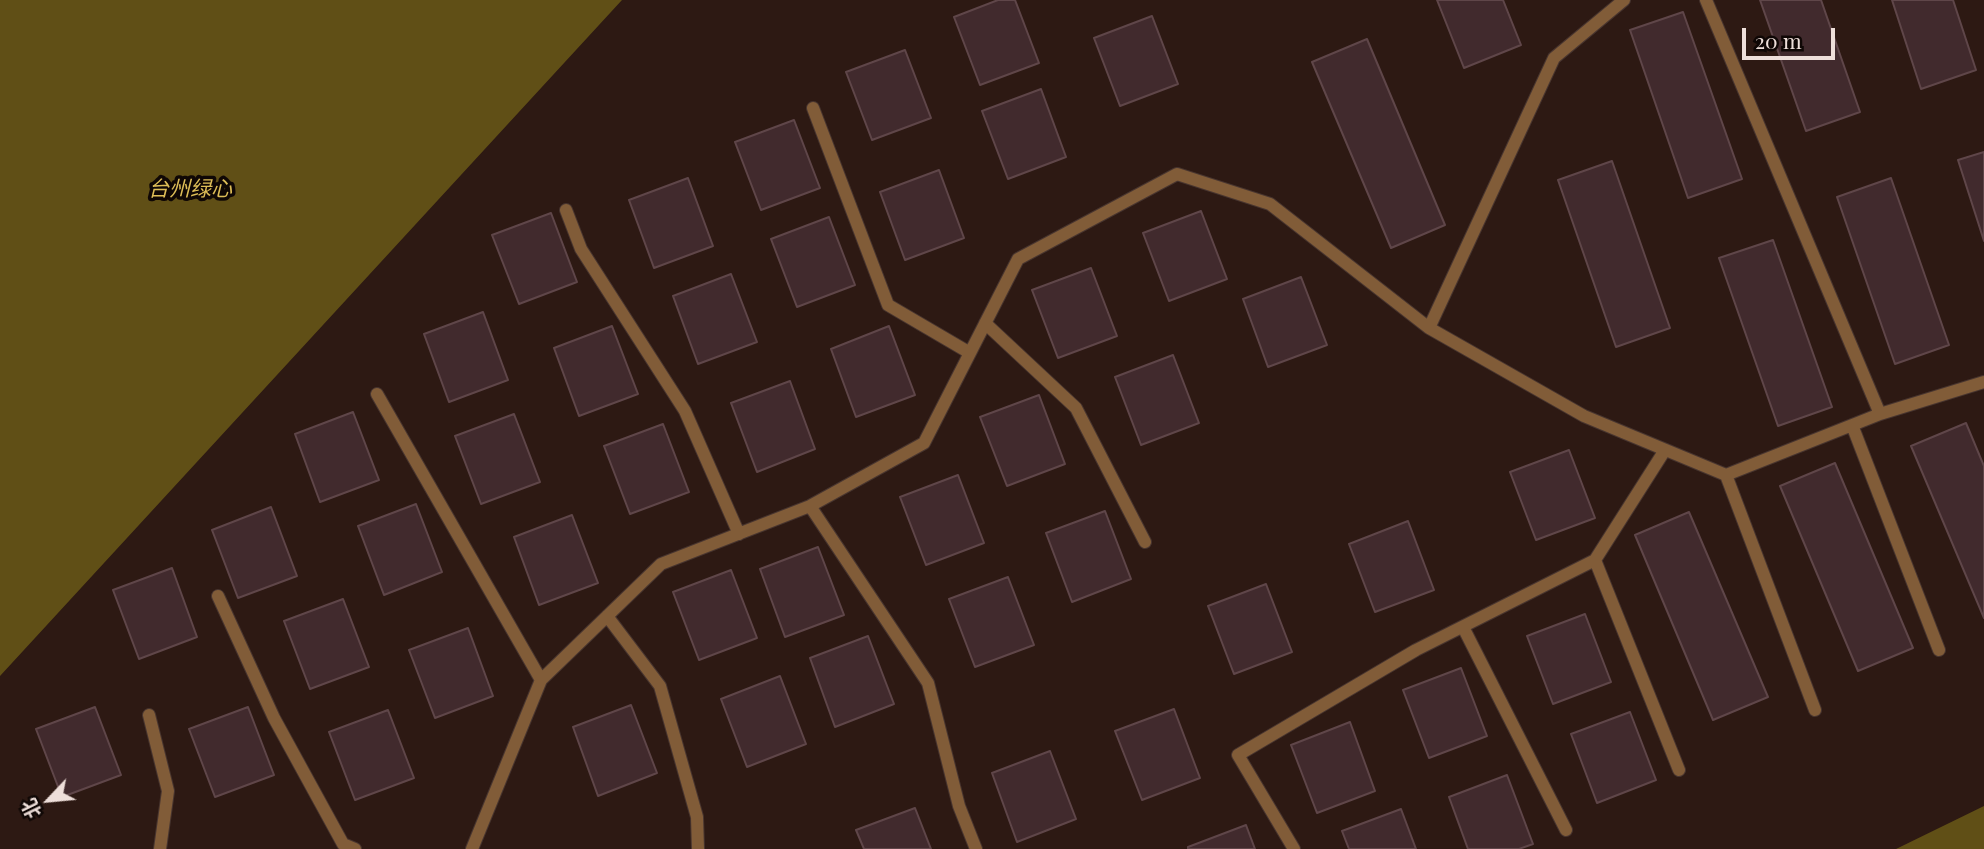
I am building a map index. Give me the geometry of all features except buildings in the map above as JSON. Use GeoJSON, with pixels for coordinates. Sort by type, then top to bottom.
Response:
{"type":"FeatureCollection","features":[{"type":"Feature","properties":{"kind":"lane"},"geometry":{"type":"LineString","coordinates":[[1429,328],[1554,58],[1624,0]]}},
{"type":"Feature","properties":{"kind":"lane"},"geometry":{"type":"LineString","coordinates":[[1706,0],[1880,414]]}},
{"type":"Feature","properties":{"kind":"lane"},"geometry":{"type":"LineString","coordinates":[[813,107],[888,305],[970,353]]}},
{"type":"Feature","properties":{"kind":"lane"},"geometry":{"type":"LineString","coordinates":[[472,849],[541,680],[607,616],[662,564],[810,506],[924,443],[1018,259],[1177,174],[1269,204],[1429,328],[1584,416],[1726,475],[1880,414],[1984,383]]}},
{"type":"Feature","properties":{"kind":"lane"},"geometry":{"type":"LineString","coordinates":[[566,210],[581,248],[685,411],[739,534]]}},
{"type":"Feature","properties":{"kind":"lane"},"geometry":{"type":"LineString","coordinates":[[985,323],[1076,408],[1144,542]]}},
{"type":"Feature","properties":{"kind":"lane"},"geometry":{"type":"LineString","coordinates":[[377,394],[541,680]]}},
{"type":"Feature","properties":{"kind":"lane"},"geometry":{"type":"LineString","coordinates":[[1852,425],[1940,650]]}},
{"type":"Feature","properties":{"kind":"lane"},"geometry":{"type":"LineString","coordinates":[[1294,849],[1238,755],[1416,650],[1595,560],[1665,450]]}},
{"type":"Feature","properties":{"kind":"lane"},"geometry":{"type":"LineString","coordinates":[[1726,475],[1815,710]]}},
{"type":"Feature","properties":{"kind":"lane"},"geometry":{"type":"LineString","coordinates":[[810,506],[928,683],[959,806],[975,849]]}},
{"type":"Feature","properties":{"kind":"lane"},"geometry":{"type":"LineString","coordinates":[[1595,560],[1679,770]]}},
{"type":"Feature","properties":{"kind":"lane"},"geometry":{"type":"LineString","coordinates":[[218,596],[280,730],[342,844],[355,849]]}},
{"type":"Feature","properties":{"kind":"lane"},"geometry":{"type":"LineString","coordinates":[[607,616],[660,686],[697,817],[698,849]]}},
{"type":"Feature","properties":{"kind":"lane"},"geometry":{"type":"LineString","coordinates":[[1462,627],[1566,830]]}},
{"type":"Feature","properties":{"kind":"lane"},"geometry":{"type":"LineString","coordinates":[[149,715],[168,791],[160,849]]}},
{"type":"Feature","properties":{"kind":"green space","name":"台州绿心"},"geometry":{"type":"Polygon","coordinates":[[[0,0],[622,0],[0,676],[0,0]]]}},
{"type":"Feature","properties":{"kind":"green space"},"geometry":{"type":"Polygon","coordinates":[[[1984,806],[1984,849],[1896,849],[1984,806]]]}}]}
